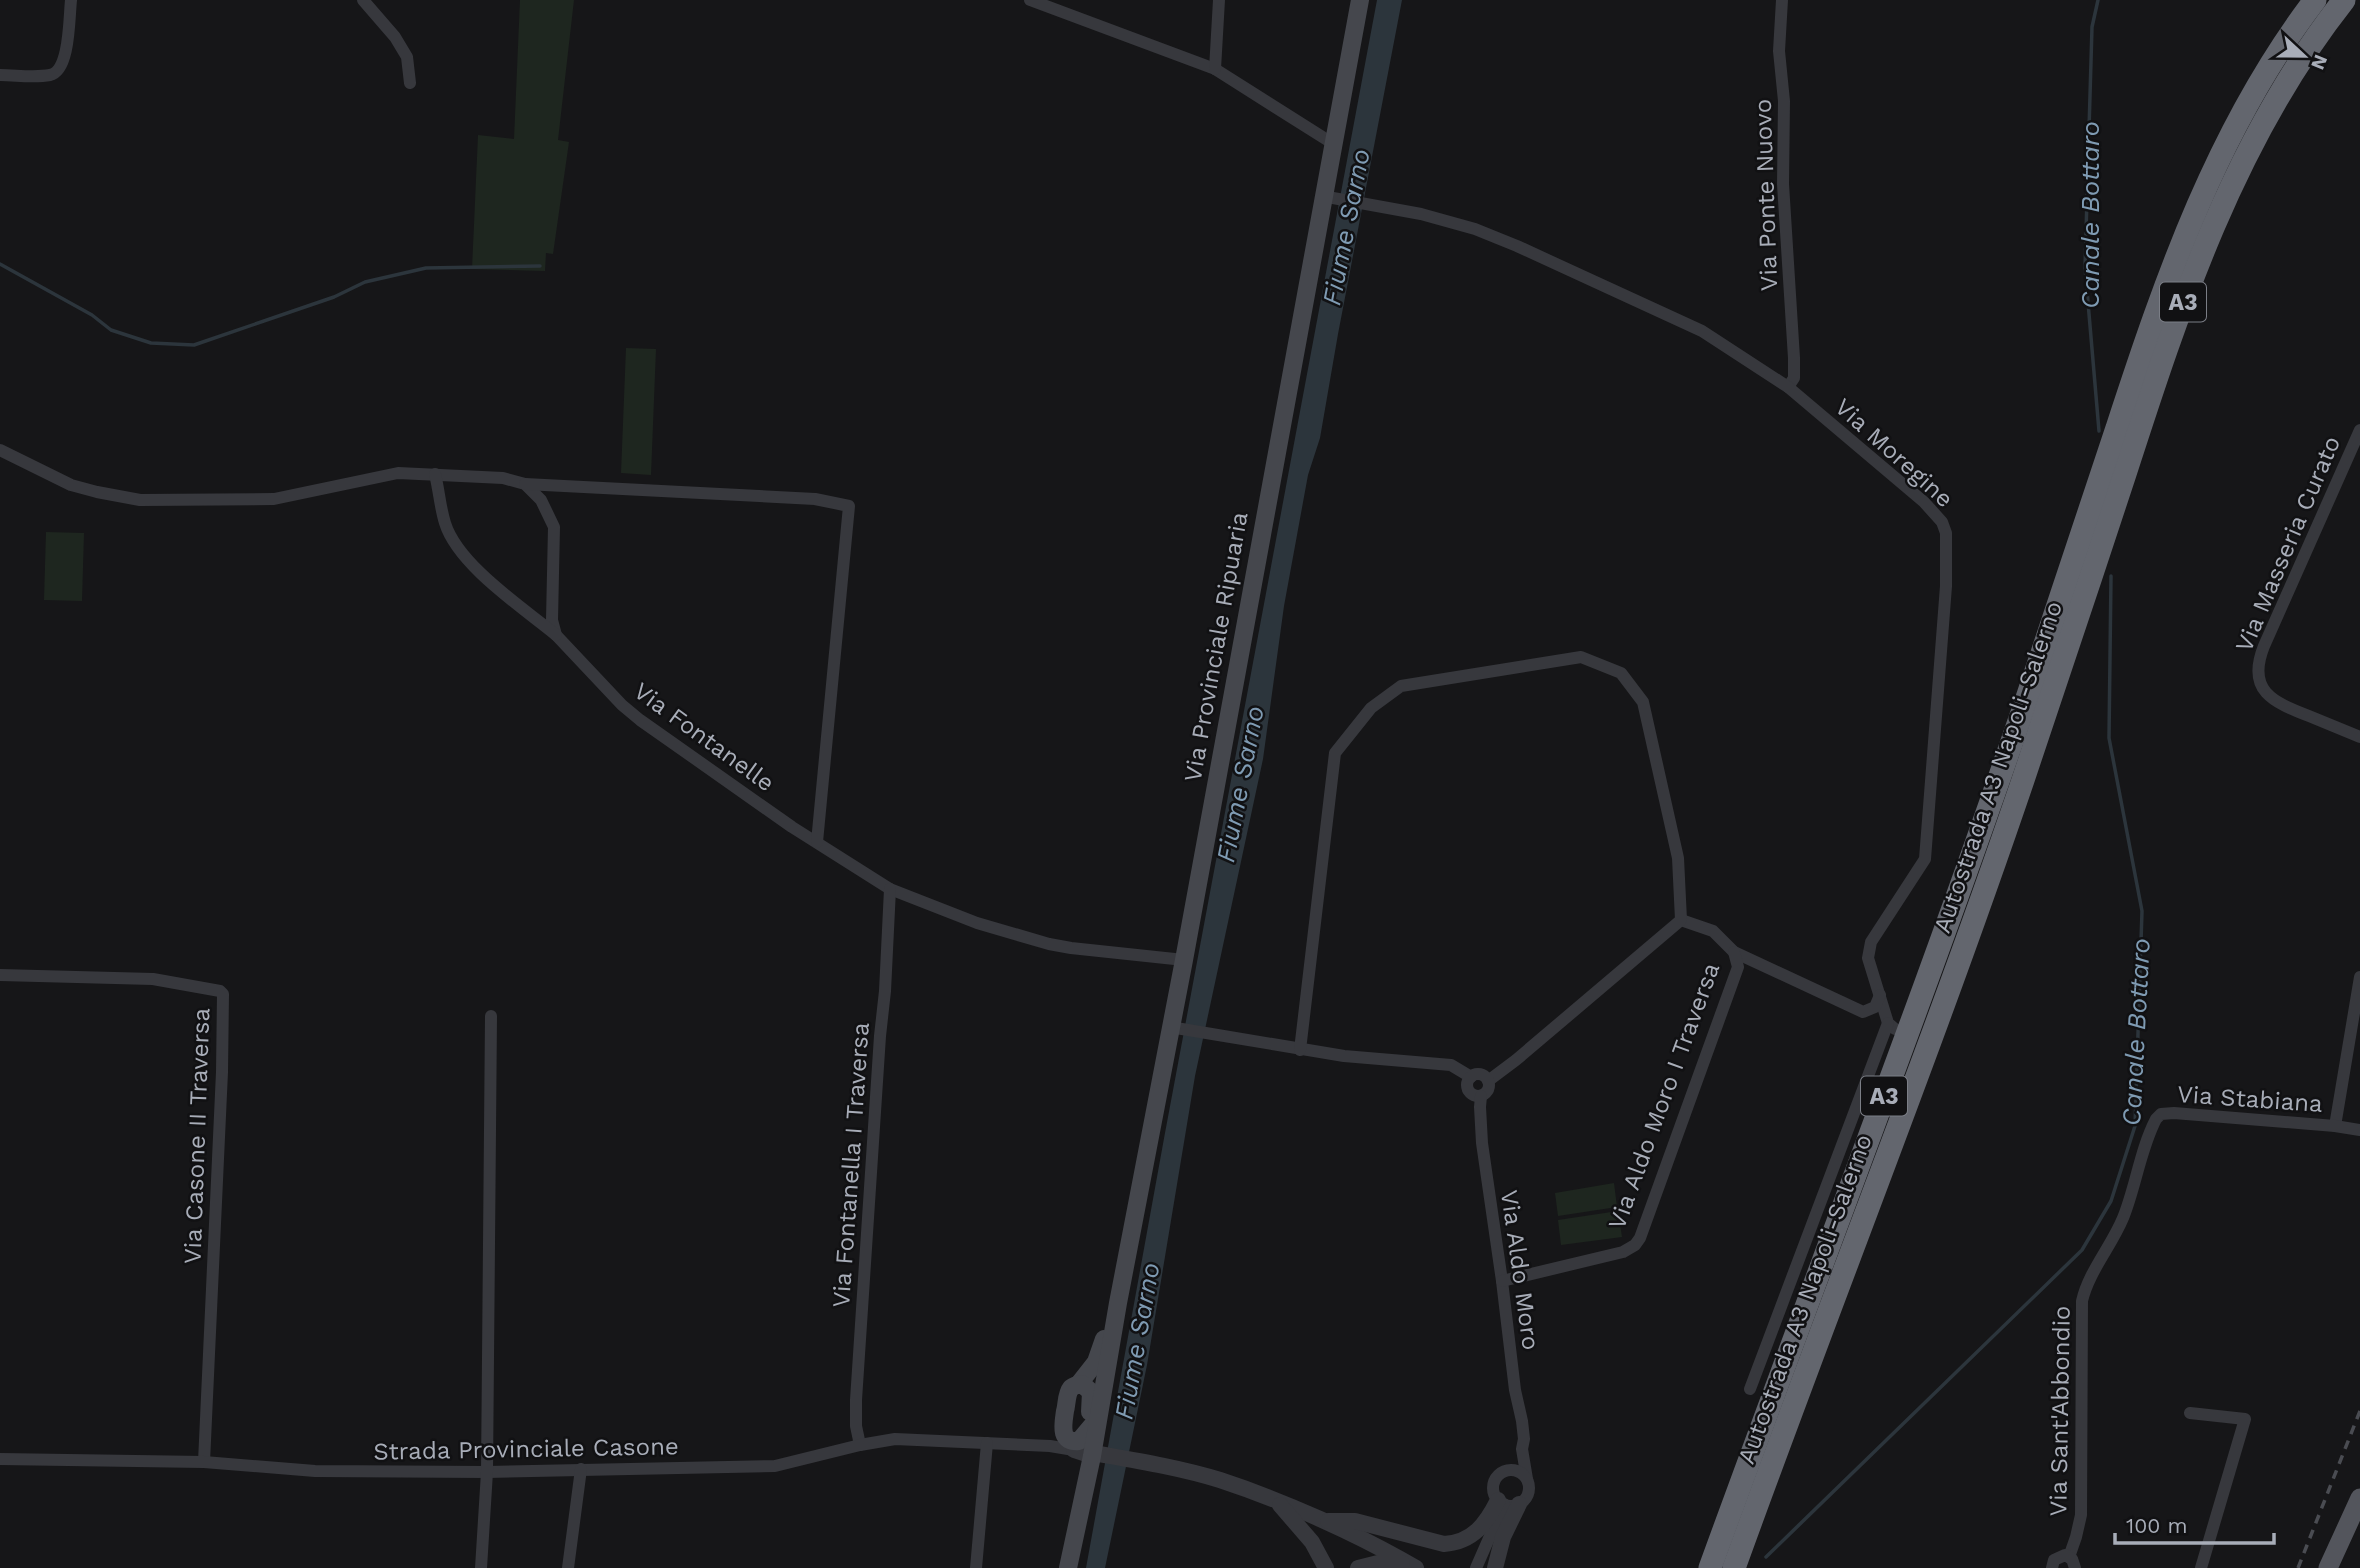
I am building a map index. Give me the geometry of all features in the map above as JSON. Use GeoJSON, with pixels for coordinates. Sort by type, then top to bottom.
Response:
{"type":"FeatureCollection","features":[{"type":"Feature","properties":{"kind":"highway"},"geometry":{"type":"LineString","coordinates":[[2237,122],[2260,68],[2301,0]]}},
{"type":"Feature","properties":{"kind":"highway","name":"Autostrada A3 Napoli-Salerno"},"geometry":{"type":"LineString","coordinates":[[1710,1568],[1997,784],[2159,301],[2196,209],[2237,122],[2315,0]]}},
{"type":"Feature","properties":{"kind":"highway","name":"Autostrada A3 Napoli-Salerno"},"geometry":{"type":"LineString","coordinates":[[1734,1568],[1983,894],[2194,273],[2217,216],[2258,131],[2293,70],[2344,0]]}},
{"type":"Feature","properties":{"kind":"main road","name":"Via Provinciale Ripuaria"},"geometry":{"type":"LineString","coordinates":[[1097,1418],[1174,1027],[1322,196],[1360,0]]}},
{"type":"Feature","properties":{"kind":"main road","name":"Via Provinciale Ripuaria"},"geometry":{"type":"LineString","coordinates":[[1068,1568],[1086,1478],[1069,1393],[1096,1362],[1118,1303]]}},
{"type":"Feature","properties":{"kind":"main road"},"geometry":{"type":"LineString","coordinates":[[1078,1385],[1086,1386],[1092,1396],[1097,1418],[1078,1444]]}},
{"type":"Feature","properties":{"kind":"main road","name":"Via Provinciale Ripuaria"},"geometry":{"type":"LineString","coordinates":[[1078,1444],[1092,1396]]}},
{"type":"Feature","properties":{"kind":"main road"},"geometry":{"type":"LineString","coordinates":[[2328,1568],[2337,1543],[2360,1499]]}},
{"type":"Feature","properties":{"kind":"street"},"geometry":{"type":"LineString","coordinates":[[0,75],[52,75],[61,67],[66,48],[71,0]]}},
{"type":"Feature","properties":{"kind":"street"},"geometry":{"type":"LineString","coordinates":[[363,0],[395,37],[407,57],[410,83]]}},
{"type":"Feature","properties":{"kind":"street"},"geometry":{"type":"LineString","coordinates":[[1030,0],[1215,69],[1332,143]]}},
{"type":"Feature","properties":{"kind":"street"},"geometry":{"type":"LineString","coordinates":[[1215,69],[1219,0]]}},
{"type":"Feature","properties":{"kind":"street","name":"Via Ponte Nuovo"},"geometry":{"type":"LineString","coordinates":[[1782,0],[1779,51],[1784,101],[1783,184],[1794,358],[1794,378],[1787,387]]}},
{"type":"Feature","properties":{"kind":"street","name":"Via Moregine"},"geometry":{"type":"LineString","coordinates":[[1322,196],[1475,229],[1702,331],[1787,387],[1924,502],[1942,522],[1946,533],[1946,586],[1926,859],[1871,942],[1868,958],[1891,1026],[1750,1389]]}},
{"type":"Feature","properties":{"kind":"street","name":"Via Masseria Curato"},"geometry":{"type":"LineString","coordinates":[[2360,430],[2264,646],[2257,668],[2262,688],[2275,702],[2360,737]]}},
{"type":"Feature","properties":{"kind":"street"},"geometry":{"type":"LineString","coordinates":[[0,450],[71,485],[140,500],[274,499],[398,473],[503,478],[525,484],[815,499],[849,506],[817,842]]}},
{"type":"Feature","properties":{"kind":"street","name":"Via Fontanelle"},"geometry":{"type":"LineString","coordinates":[[435,474],[445,523],[457,547],[491,582],[556,635],[622,705],[640,720],[792,827],[890,889],[977,923],[1071,948],[1184,960]]}},
{"type":"Feature","properties":{"kind":"street"},"geometry":{"type":"LineString","coordinates":[[525,484],[541,500],[554,527],[552,620],[556,635]]}},
{"type":"Feature","properties":{"kind":"street"},"geometry":{"type":"LineString","coordinates":[[1300,1049],[1335,753],[1371,708],[1401,686],[1581,657],[1621,673],[1643,702],[1678,859],[1681,920]]}},
{"type":"Feature","properties":{"kind":"street","name":"Via Fontanella I Traversa"},"geometry":{"type":"LineString","coordinates":[[860,1445],[856,1426],[856,1400],[890,889]]}},
{"type":"Feature","properties":{"kind":"street"},"geometry":{"type":"LineString","coordinates":[[1681,920],[1713,931],[1734,953],[1863,1013],[1875,1007],[1880,995]]}},
{"type":"Feature","properties":{"kind":"street"},"geometry":{"type":"LineString","coordinates":[[1488,1081],[1480,1074],[1471,1077],[1467,1086],[1470,1092],[1481,1096],[1487,1091],[1488,1081],[1681,920]]}},
{"type":"Feature","properties":{"kind":"street","name":"Via Aldo Moro I Traversa"},"geometry":{"type":"LineString","coordinates":[[1502,1281],[1623,1252],[1635,1245],[1640,1238],[1738,967],[1734,953]]}},
{"type":"Feature","properties":{"kind":"street","name":"Via Casone II Traversa"},"geometry":{"type":"LineString","coordinates":[[0,975],[153,979],[223,993],[222,1072],[204,1462]]}},
{"type":"Feature","properties":{"kind":"street","name":"Via Stabiana"},"geometry":{"type":"LineString","coordinates":[[2336,1126],[2360,977]]}},
{"type":"Feature","properties":{"kind":"street"},"geometry":{"type":"LineString","coordinates":[[481,1568],[486,1472],[491,1016]]}},
{"type":"Feature","properties":{"kind":"street"},"geometry":{"type":"LineString","coordinates":[[1174,1027],[1344,1056],[1451,1065],[1471,1077]]}},
{"type":"Feature","properties":{"kind":"street","name":"Via Aldo Moro"},"geometry":{"type":"LineString","coordinates":[[1481,1096],[1482,1143],[1515,1390],[1522,1421],[1522,1448],[1527,1479]]}},
{"type":"Feature","properties":{"kind":"street","name":"Via Stabiana"},"geometry":{"type":"LineString","coordinates":[[2161,1114],[2360,1130]]}},
{"type":"Feature","properties":{"kind":"street","name":"Via Sant'Abbondio"},"geometry":{"type":"LineString","coordinates":[[2052,1568],[2057,1557],[2072,1562],[2081,1515],[2082,1301],[2085,1286],[2120,1225],[2151,1128],[2161,1114]]}},
{"type":"Feature","properties":{"kind":"street"},"geometry":{"type":"LineString","coordinates":[[2190,1413],[2245,1419],[2201,1568]]}},
{"type":"Feature","properties":{"kind":"street","name":"Strada Provinciale Casone"},"geometry":{"type":"LineString","coordinates":[[0,1459],[204,1462],[315,1471],[486,1472],[775,1466],[895,1439],[1078,1444]]}},
{"type":"Feature","properties":{"kind":"street"},"geometry":{"type":"LineString","coordinates":[[976,1568],[987,1443]]}},
{"type":"Feature","properties":{"kind":"street"},"geometry":{"type":"LineString","coordinates":[[1078,1444],[1219,1480],[1324,1521],[1412,1566]]}},
{"type":"Feature","properties":{"kind":"street"},"geometry":{"type":"LineString","coordinates":[[1507,1503],[1493,1491],[1493,1485],[1522,1448]]}},
{"type":"Feature","properties":{"kind":"street"},"geometry":{"type":"LineString","coordinates":[[568,1568],[581,1469]]}},
{"type":"Feature","properties":{"kind":"street"},"geometry":{"type":"LineString","coordinates":[[1324,1521],[1355,1521],[1444,1544],[1465,1541],[1507,1503],[1527,1495],[1527,1479],[1519,1471],[1502,1472]]}},
{"type":"Feature","properties":{"kind":"street"},"geometry":{"type":"LineString","coordinates":[[1279,1503],[1312,1542],[1326,1568]]}},
{"type":"Feature","properties":{"kind":"street"},"geometry":{"type":"LineString","coordinates":[[1476,1568],[1507,1503]]}},
{"type":"Feature","properties":{"kind":"street"},"geometry":{"type":"LineString","coordinates":[[1495,1568],[1503,1537],[1507,1503]]}},
{"type":"Feature","properties":{"kind":"street"},"geometry":{"type":"LineString","coordinates":[[1358,1568],[1378,1563],[1412,1566]]}},
{"type":"Feature","properties":{"kind":"shaded area"},"geometry":{"type":"Polygon","coordinates":[[[520,0],[574,0],[558,140],[569,142],[553,254],[546,253],[545,271],[472,269],[478,135],[514,139],[520,0]]]}},
{"type":"Feature","properties":{"kind":"shaded area"},"geometry":{"type":"Polygon","coordinates":[[[626,348],[656,349],[651,475],[621,473],[626,348]]]}},
{"type":"Feature","properties":{"kind":"shaded area"},"geometry":{"type":"Polygon","coordinates":[[[46,532],[84,533],[82,601],[44,600],[46,532]]]}},
{"type":"Feature","properties":{"kind":"shaded area"},"geometry":{"type":"Polygon","coordinates":[[[1614,1183],[1617,1207],[1558,1216],[1555,1193],[1614,1183]]]}},
{"type":"Feature","properties":{"kind":"shaded area"},"geometry":{"type":"Polygon","coordinates":[[[1618,1211],[1622,1237],[1561,1245],[1558,1220],[1618,1211]]]}},
{"type":"Feature","properties":{"kind":"water","name":"Fiume Sarno"},"geometry":{"type":"Polygon","coordinates":[[[1377,0],[1402,0],[1320,438],[1308,475],[1284,606],[1263,759],[1195,1076],[1147,1365],[1105,1568],[1086,1568],[1165,1133],[1377,0]]]}},
{"type":"Feature","properties":{"kind":"waterway","name":"Canale Bottaro"},"geometry":{"type":"LineString","coordinates":[[2098,0],[2092,27],[2085,267],[2099,431]]}},
{"type":"Feature","properties":{"kind":"waterway"},"geometry":{"type":"LineString","coordinates":[[0,264],[92,315],[111,330],[151,343],[194,345],[334,297],[365,282],[426,268],[540,266]]}},
{"type":"Feature","properties":{"kind":"waterway","name":"Canale Bottaro"},"geometry":{"type":"LineString","coordinates":[[1766,1557],[2082,1250],[2111,1201],[2135,1126],[2142,911],[2109,738],[2111,576]]}},
{"type":"Feature","properties":{"kind":"railway"},"geometry":{"type":"LineString","coordinates":[[2298,1568],[2360,1411]]}}]}
